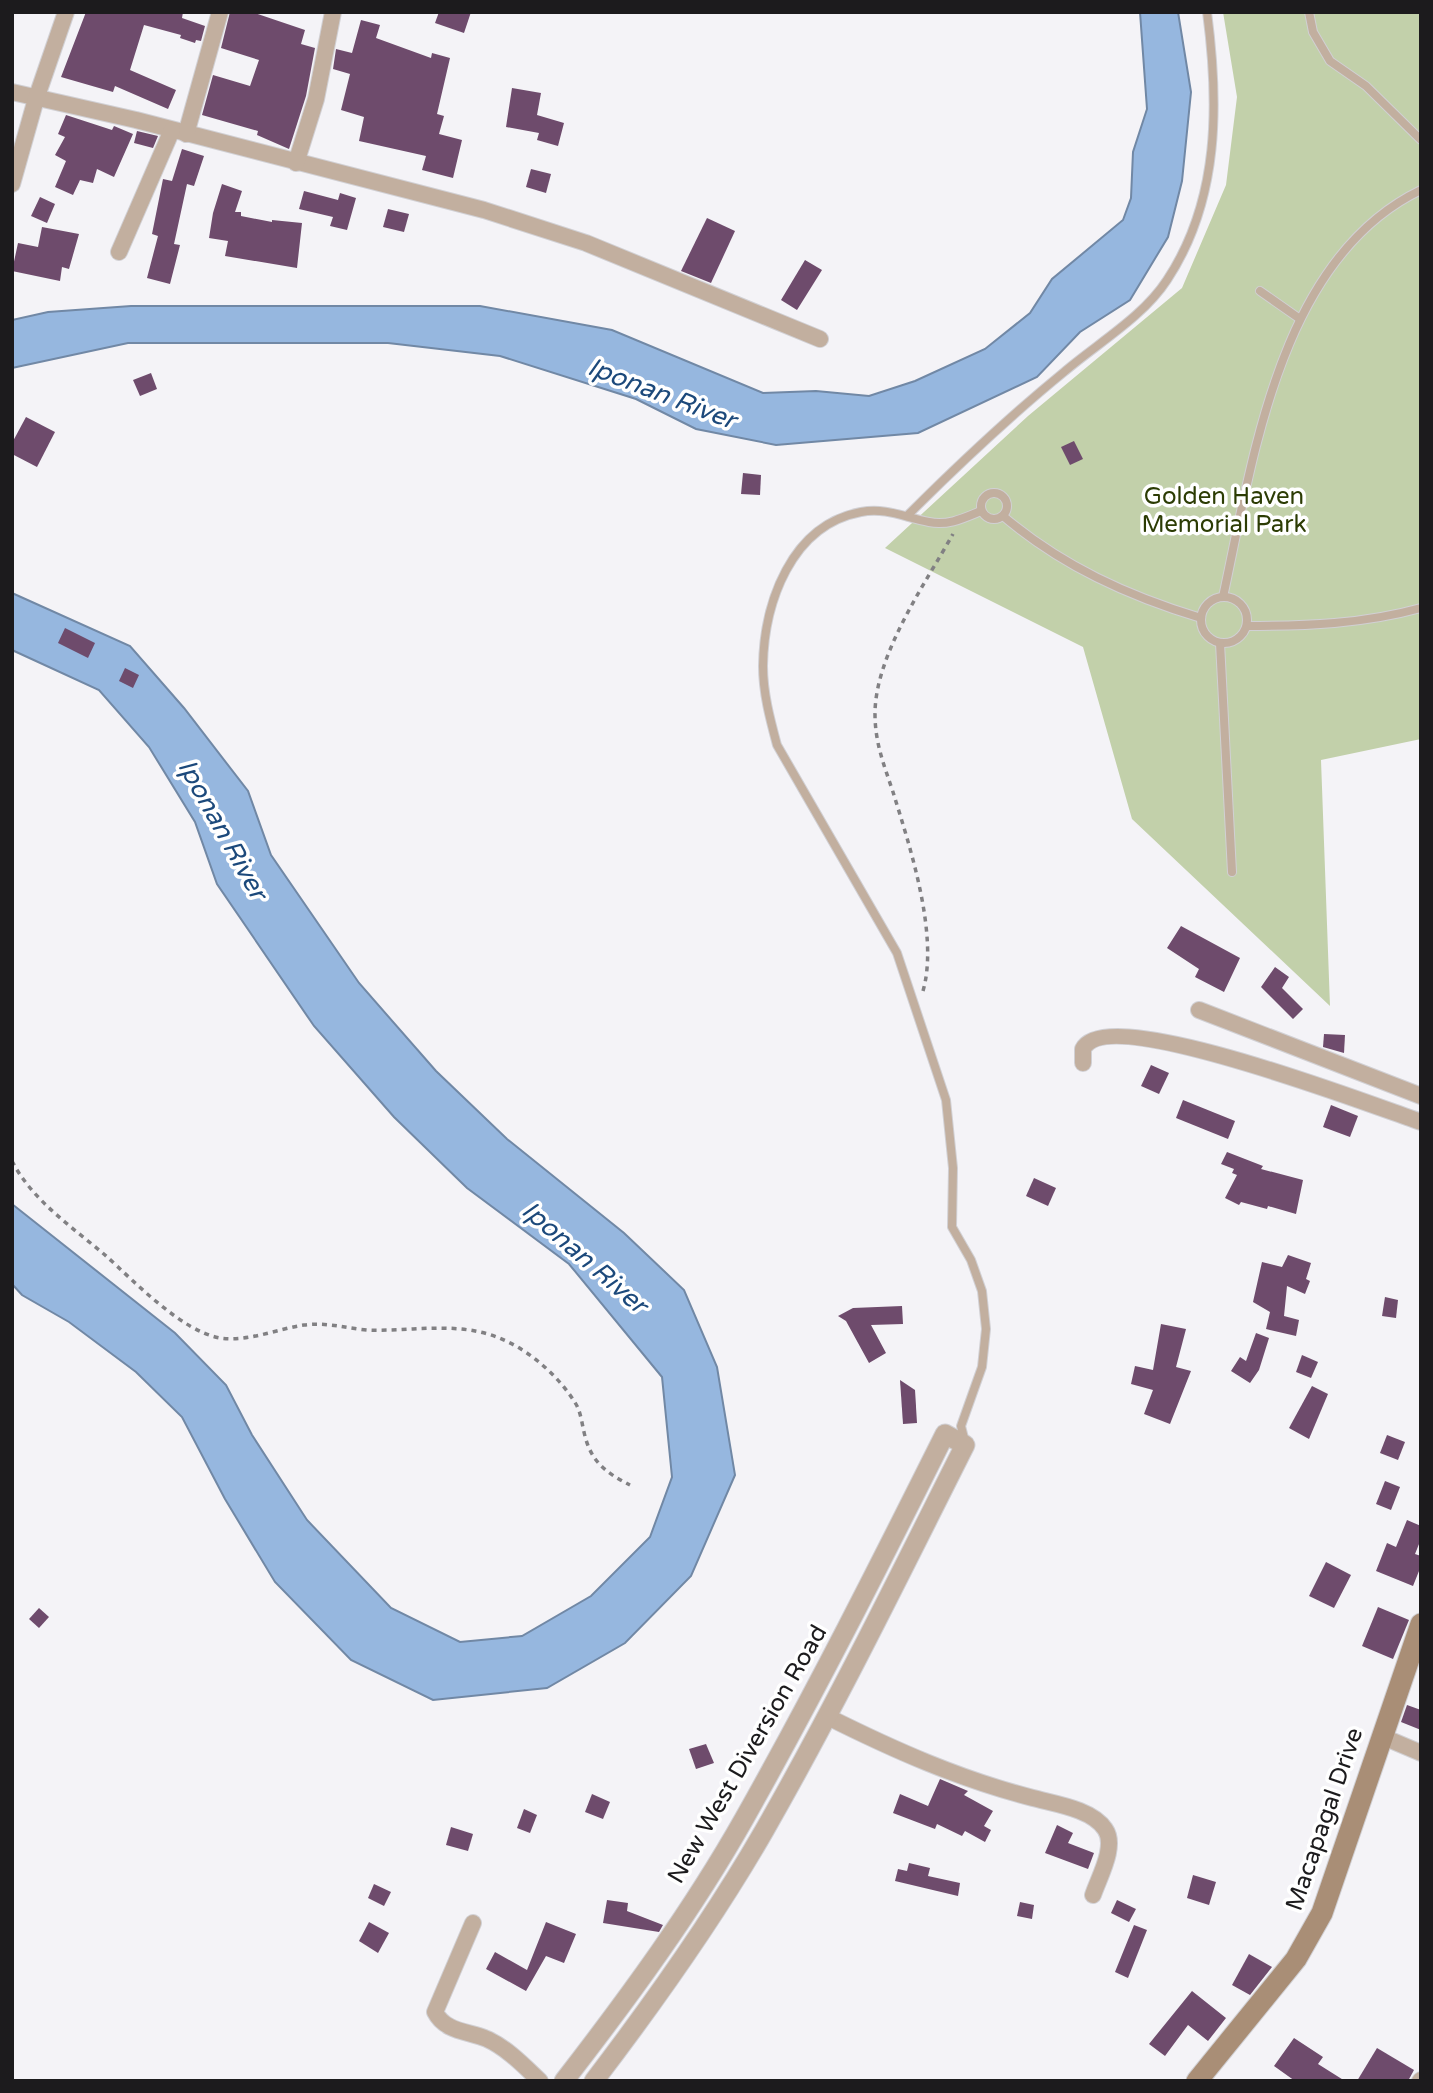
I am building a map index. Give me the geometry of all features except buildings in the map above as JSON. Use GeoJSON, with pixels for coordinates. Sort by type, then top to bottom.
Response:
{"type":"FeatureCollection","features":[{"type":"Feature","properties":{"kind":"main road","name":"Macapagal Drive"},"geometry":{"type":"LineString","coordinates":[[1197,2081],[1308,1941],[1326,1901],[1421,1624]]}},
{"type":"Feature","properties":{"kind":"street"},"geometry":{"type":"LineString","coordinates":[[12,184],[36,99],[66,12]]}},
{"type":"Feature","properties":{"kind":"street"},"geometry":{"type":"LineString","coordinates":[[119,252],[179,132],[219,12]]}},
{"type":"Feature","properties":{"kind":"street"},"geometry":{"type":"LineString","coordinates":[[296,163],[316,99],[327,13]]}},
{"type":"Feature","properties":{"kind":"street"},"geometry":{"type":"LineString","coordinates":[[12,92],[484,210],[586,243],[820,339]]}},
{"type":"Feature","properties":{"kind":"street"},"geometry":{"type":"LineString","coordinates":[[1199,1010],[1421,1096]]}},
{"type":"Feature","properties":{"kind":"street"},"geometry":{"type":"LineString","coordinates":[[1083,1063],[1083,1049],[1092,1040],[1123,1035],[1153,1039],[1296,1079],[1421,1122]]}},
{"type":"Feature","properties":{"kind":"street","name":"New West Diversion Road"},"geometry":{"type":"LineString","coordinates":[[594,2081],[632,2032],[763,1832],[825,1716],[957,1435]]}},
{"type":"Feature","properties":{"kind":"street","name":"New West Diversion Road"},"geometry":{"type":"LineString","coordinates":[[564,2081],[650,1965],[743,1821],[862,1599],[957,1435]]}},
{"type":"Feature","properties":{"kind":"street"},"geometry":{"type":"LineString","coordinates":[[825,1716],[933,1767],[982,1785],[1088,1815],[1107,1830],[1110,1846],[1093,1895]]}},
{"type":"Feature","properties":{"kind":"street"},"geometry":{"type":"LineString","coordinates":[[1381,1736],[1421,1753]]}},
{"type":"Feature","properties":{"kind":"street"},"geometry":{"type":"LineString","coordinates":[[473,1923],[435,2012],[447,2027],[489,2040],[505,2050],[540,2081]]}},
{"type":"Feature","properties":{"kind":"lane"},"geometry":{"type":"LineString","coordinates":[[907,516],[1007,419],[1143,308],[1166,282],[1187,246],[1202,202],[1216,121],[1207,12]]}},
{"type":"Feature","properties":{"kind":"lane"},"geometry":{"type":"LineString","coordinates":[[1309,12],[1313,32],[1330,61],[1366,86],[1421,140]]}},
{"type":"Feature","properties":{"kind":"lane"},"geometry":{"type":"LineString","coordinates":[[1223,597],[1264,425],[1282,363],[1300,319],[1320,281],[1350,243],[1386,210],[1421,190]]}},
{"type":"Feature","properties":{"kind":"lane"},"geometry":{"type":"LineString","coordinates":[[1260,292],[1300,319]]}},
{"type":"Feature","properties":{"kind":"lane"},"geometry":{"type":"LineString","coordinates":[[981,511],[982,499],[994,493],[1002,496],[1007,503],[1003,516]]}},
{"type":"Feature","properties":{"kind":"lane"},"geometry":{"type":"LineString","coordinates":[[957,1435],[982,1367],[986,1329],[982,1291],[971,1260],[952,1227],[953,1168],[946,1100],[918,1010],[882,922],[789,771],[777,745],[767,711],[763,667],[767,625],[776,590],[796,553],[813,535],[838,518],[875,511],[930,523],[961,520],[981,511]]}},
{"type":"Feature","properties":{"kind":"lane"},"geometry":{"type":"LineString","coordinates":[[981,511],[991,520],[1003,516]]}},
{"type":"Feature","properties":{"kind":"lane"},"geometry":{"type":"LineString","coordinates":[[1003,516],[1050,552],[1085,574],[1149,601],[1201,618]]}},
{"type":"Feature","properties":{"kind":"lane"},"geometry":{"type":"LineString","coordinates":[[1223,597],[1242,606],[1247,626],[1234,642],[1220,643],[1204,631],[1201,618],[1211,601],[1223,597]]}},
{"type":"Feature","properties":{"kind":"lane"},"geometry":{"type":"LineString","coordinates":[[1247,626],[1309,626],[1380,619],[1421,608]]}},
{"type":"Feature","properties":{"kind":"lane"},"geometry":{"type":"LineString","coordinates":[[1220,643],[1232,872]]}},
{"type":"Feature","properties":{"kind":"path"},"geometry":{"type":"LineString","coordinates":[[918,1010],[928,955],[922,911],[911,855],[878,749],[875,712],[880,682],[895,643],[961,520]]}},
{"type":"Feature","properties":{"kind":"path"},"geometry":{"type":"LineString","coordinates":[[12,1161],[41,1200],[170,1311],[198,1329],[219,1338],[240,1338],[306,1325],[337,1324],[375,1330],[448,1328],[507,1341],[530,1355],[566,1389],[578,1408],[587,1448],[596,1463],[629,1485]]}},
{"type":"Feature","properties":{"kind":"green space","name":"Golden Haven Memorial Park"},"geometry":{"type":"Polygon","coordinates":[[[1223,12],[1421,12],[1421,739],[1321,760],[1330,1006],[1132,819],[1083,647],[885,548],[1028,416],[1182,288],[1226,185],[1237,97],[1223,12]]]}},
{"type":"Feature","properties":{"kind":"water","name":"Iponan River"},"geometry":{"type":"Polygon","coordinates":[[[1140,12],[1178,12],[1191,92],[1182,181],[1168,237],[1130,300],[1080,332],[1037,377],[918,433],[776,445],[696,429],[636,399],[500,356],[388,343],[128,343],[12,368],[12,320],[48,312],[131,306],[480,306],[612,330],[763,393],[816,391],[869,396],[915,381],[985,349],[1030,313],[1052,279],[1123,220],[1131,198],[1133,152],[1147,109],[1140,12]]]}},
{"type":"Feature","properties":{"kind":"water","name":"Iponan River"},"geometry":{"type":"Polygon","coordinates":[[[12,593],[130,646],[184,708],[248,791],[271,855],[359,983],[436,1071],[507,1139],[624,1233],[684,1290],[717,1367],[735,1475],[691,1576],[625,1643],[547,1688],[433,1700],[351,1660],[275,1582],[225,1499],[182,1417],[136,1372],[69,1322],[22,1295],[12,1284],[12,1204],[175,1333],[226,1385],[252,1435],[307,1520],[391,1608],[460,1642],[522,1636],[591,1596],[650,1537],[672,1477],[662,1377],[569,1264],[467,1188],[394,1117],[314,1026],[217,884],[195,822],[149,747],[99,690],[12,650],[12,593]]]}}]}
